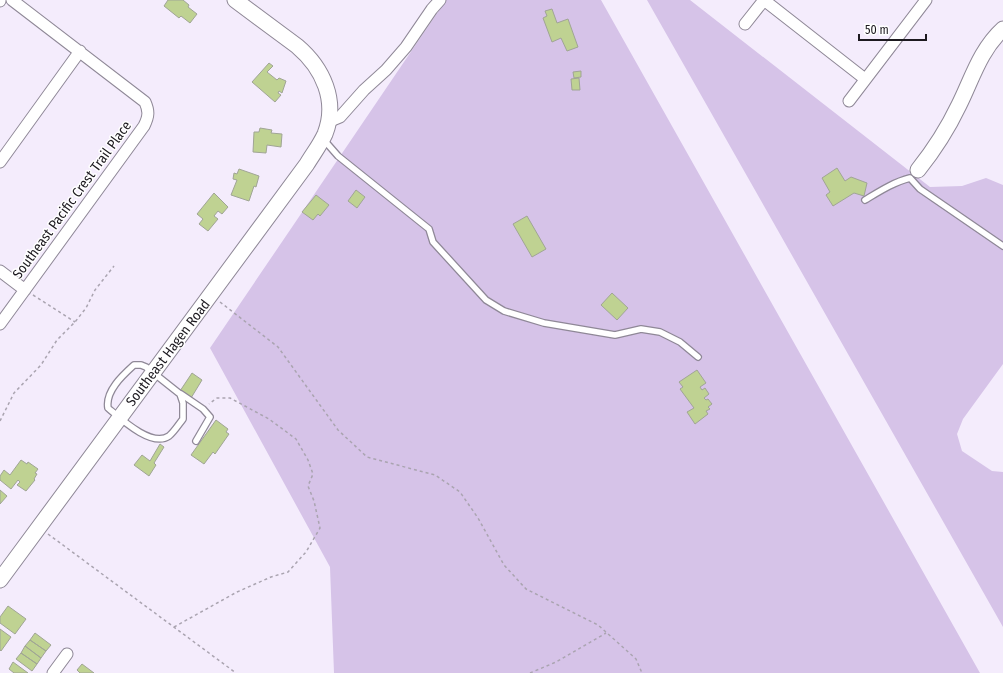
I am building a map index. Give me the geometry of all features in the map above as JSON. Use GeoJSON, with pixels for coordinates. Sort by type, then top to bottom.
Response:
{"type":"FeatureCollection","features":[{"type":"Feature","properties":{"kind":"street"},"geometry":{"type":"LineString","coordinates":[[0,162],[80,51],[12,0]]}},
{"type":"Feature","properties":{"kind":"street","name":"Southeast Hagen Road"},"geometry":{"type":"LineString","coordinates":[[0,580],[38,526],[154,373],[263,222],[307,164],[323,138],[328,122],[329,100],[323,77],[311,59],[297,46],[235,0]]}},
{"type":"Feature","properties":{"kind":"street"},"geometry":{"type":"LineString","coordinates":[[328,122],[340,117],[364,90],[386,70],[406,47],[440,0]]}},
{"type":"Feature","properties":{"kind":"street"},"geometry":{"type":"LineString","coordinates":[[745,24],[764,0],[865,79]]}},
{"type":"Feature","properties":{"kind":"street"},"geometry":{"type":"LineString","coordinates":[[849,101],[926,0]]}},
{"type":"Feature","properties":{"kind":"street"},"geometry":{"type":"LineString","coordinates":[[918,170],[940,139],[959,107],[985,50],[1003,29]]}},
{"type":"Feature","properties":{"kind":"street","name":"Southeast Pacific Crest Trail Place"},"geometry":{"type":"LineString","coordinates":[[0,324],[144,126],[148,118],[149,111],[145,102],[80,51]]}},
{"type":"Feature","properties":{"kind":"street"},"geometry":{"type":"LineString","coordinates":[[0,271],[25,290]]}},
{"type":"Feature","properties":{"kind":"street"},"geometry":{"type":"LineString","coordinates":[[53,673],[68,654]]}},
{"type":"Feature","properties":{"kind":"lane"},"geometry":{"type":"LineString","coordinates":[[323,138],[338,156],[429,229],[433,242],[486,300],[504,311],[544,323],[615,335],[641,329],[660,332],[680,342],[698,357]]}},
{"type":"Feature","properties":{"kind":"lane"},"geometry":{"type":"LineString","coordinates":[[866,200],[883,189],[901,180],[910,178],[920,189],[1003,246]]}},
{"type":"Feature","properties":{"kind":"lane"},"geometry":{"type":"LineString","coordinates":[[180,394],[183,403],[183,419],[169,436],[160,439],[147,437],[119,418],[108,408],[107,401],[122,376],[134,365],[141,365],[203,409],[210,417],[196,441]]}},
{"type":"Feature","properties":{"kind":"path"},"geometry":{"type":"LineString","coordinates":[[0,421],[14,393],[41,365],[57,340],[75,322],[86,308],[95,290],[114,266]]}},
{"type":"Feature","properties":{"kind":"path"},"geometry":{"type":"LineString","coordinates":[[25,290],[75,322]]}},
{"type":"Feature","properties":{"kind":"path"},"geometry":{"type":"LineString","coordinates":[[211,295],[278,347],[338,430],[367,457],[435,475],[460,492],[478,518],[504,565],[526,589],[598,625],[636,659],[642,673]]}},
{"type":"Feature","properties":{"kind":"path"},"geometry":{"type":"LineString","coordinates":[[174,627],[237,592],[271,577],[288,572],[306,552],[320,528],[314,501],[308,486],[313,474],[308,460],[296,439],[269,420],[230,398],[217,398],[203,409]]}},
{"type":"Feature","properties":{"kind":"path"},"geometry":{"type":"LineString","coordinates":[[38,526],[236,673]]}},
{"type":"Feature","properties":{"kind":"path"},"geometry":{"type":"LineString","coordinates":[[530,673],[556,662],[606,632]]}},
{"type":"Feature","properties":{"kind":"shaded area"},"geometry":{"type":"Polygon","coordinates":[[[446,0],[601,0],[980,673],[334,673],[330,567],[210,348],[446,0]]]}},
{"type":"Feature","properties":{"kind":"shaded area"},"geometry":{"type":"Polygon","coordinates":[[[647,0],[690,0],[930,187],[962,186],[986,178],[1003,185],[1003,364],[963,419],[957,434],[962,451],[992,471],[1003,472],[1003,627],[647,0]]]}},
{"type":"Feature","properties":{"kind":"building"},"geometry":{"type":"Polygon","coordinates":[[[168,0],[183,0],[189,5],[188,7],[197,14],[190,23],[181,16],[179,18],[164,6],[168,0]]]}},
{"type":"Feature","properties":{"kind":"building"},"geometry":{"type":"Polygon","coordinates":[[[552,9],[557,23],[568,19],[578,47],[567,51],[561,38],[552,42],[543,18],[547,16],[545,11],[552,9]]]}},
{"type":"Feature","properties":{"kind":"building"},"geometry":{"type":"Polygon","coordinates":[[[269,63],[273,66],[267,72],[277,80],[279,78],[286,81],[282,93],[279,91],[278,93],[281,95],[275,102],[252,82],[269,63]]]}},
{"type":"Feature","properties":{"kind":"building"},"geometry":{"type":"Polygon","coordinates":[[[581,71],[581,77],[574,78],[573,72],[581,71]]]}},
{"type":"Feature","properties":{"kind":"building"},"geometry":{"type":"Polygon","coordinates":[[[579,78],[580,90],[572,90],[571,79],[579,78]]]}},
{"type":"Feature","properties":{"kind":"building"},"geometry":{"type":"Polygon","coordinates":[[[260,128],[272,130],[271,133],[282,134],[281,147],[267,145],[266,153],[253,152],[254,132],[259,132],[260,128]]]}},
{"type":"Feature","properties":{"kind":"building"},"geometry":{"type":"Polygon","coordinates":[[[837,168],[845,181],[851,177],[867,183],[864,196],[854,193],[833,206],[826,195],[830,192],[822,178],[837,168]]]}},
{"type":"Feature","properties":{"kind":"building"},"geometry":{"type":"Polygon","coordinates":[[[239,169],[259,176],[256,187],[254,186],[249,201],[231,195],[237,180],[233,179],[234,173],[237,174],[239,169]]]}},
{"type":"Feature","properties":{"kind":"building"},"geometry":{"type":"Polygon","coordinates":[[[356,190],[365,197],[357,208],[348,201],[356,190]]]}},
{"type":"Feature","properties":{"kind":"building"},"geometry":{"type":"Polygon","coordinates":[[[214,193],[228,207],[222,214],[218,211],[214,216],[218,219],[208,231],[199,224],[203,219],[197,214],[214,193]]]}},
{"type":"Feature","properties":{"kind":"building"},"geometry":{"type":"Polygon","coordinates":[[[316,195],[329,205],[320,216],[318,214],[313,220],[302,212],[316,195]]]}},
{"type":"Feature","properties":{"kind":"building"},"geometry":{"type":"Polygon","coordinates":[[[527,216],[546,249],[532,257],[513,224],[527,216]]]}},
{"type":"Feature","properties":{"kind":"building"},"geometry":{"type":"Polygon","coordinates":[[[612,293],[628,308],[617,320],[601,305],[612,293]]]}},
{"type":"Feature","properties":{"kind":"building"},"geometry":{"type":"Polygon","coordinates":[[[697,370],[706,383],[700,387],[702,390],[705,388],[709,394],[704,398],[706,400],[708,399],[712,404],[708,407],[710,409],[706,411],[708,414],[695,424],[687,412],[694,408],[680,389],[683,387],[679,382],[697,370]]]}},
{"type":"Feature","properties":{"kind":"building"},"geometry":{"type":"Polygon","coordinates":[[[192,373],[202,380],[191,398],[180,391],[192,373]]]}},
{"type":"Feature","properties":{"kind":"building"},"geometry":{"type":"Polygon","coordinates":[[[216,420],[228,429],[226,432],[229,434],[215,454],[213,452],[204,464],[191,455],[216,420]]]}},
{"type":"Feature","properties":{"kind":"building"},"geometry":{"type":"Polygon","coordinates":[[[160,444],[164,447],[154,463],[156,465],[149,476],[134,465],[142,455],[150,461],[160,444]]]}},
{"type":"Feature","properties":{"kind":"building"},"geometry":{"type":"Polygon","coordinates":[[[21,460],[27,464],[28,462],[38,469],[35,473],[37,474],[34,479],[35,480],[26,491],[17,485],[20,482],[18,480],[11,489],[0,480],[0,476],[4,470],[10,475],[21,460]]]}},
{"type":"Feature","properties":{"kind":"building"},"geometry":{"type":"Polygon","coordinates":[[[0,490],[7,496],[0,504],[0,490]]]}},
{"type":"Feature","properties":{"kind":"building"},"geometry":{"type":"Polygon","coordinates":[[[8,606],[26,619],[15,634],[0,623],[0,617],[8,606]]]}},
{"type":"Feature","properties":{"kind":"building"},"geometry":{"type":"Polygon","coordinates":[[[0,629],[11,637],[1,651],[0,650],[0,629]]]}},
{"type":"Feature","properties":{"kind":"building"},"geometry":{"type":"Polygon","coordinates":[[[35,633],[51,645],[46,651],[30,640],[35,633]]]}},
{"type":"Feature","properties":{"kind":"building"},"geometry":{"type":"Polygon","coordinates":[[[30,640],[46,651],[41,658],[25,646],[30,640]]]}},
{"type":"Feature","properties":{"kind":"building"},"geometry":{"type":"Polygon","coordinates":[[[25,646],[41,658],[37,664],[21,653],[25,646]]]}},
{"type":"Feature","properties":{"kind":"building"},"geometry":{"type":"Polygon","coordinates":[[[21,653],[37,664],[32,671],[16,659],[21,653]]]}},
{"type":"Feature","properties":{"kind":"building"},"geometry":{"type":"Polygon","coordinates":[[[13,662],[28,673],[14,673],[9,669],[13,662]]]}},
{"type":"Feature","properties":{"kind":"building"},"geometry":{"type":"Polygon","coordinates":[[[82,664],[94,673],[80,673],[77,670],[82,664]]]}}]}
